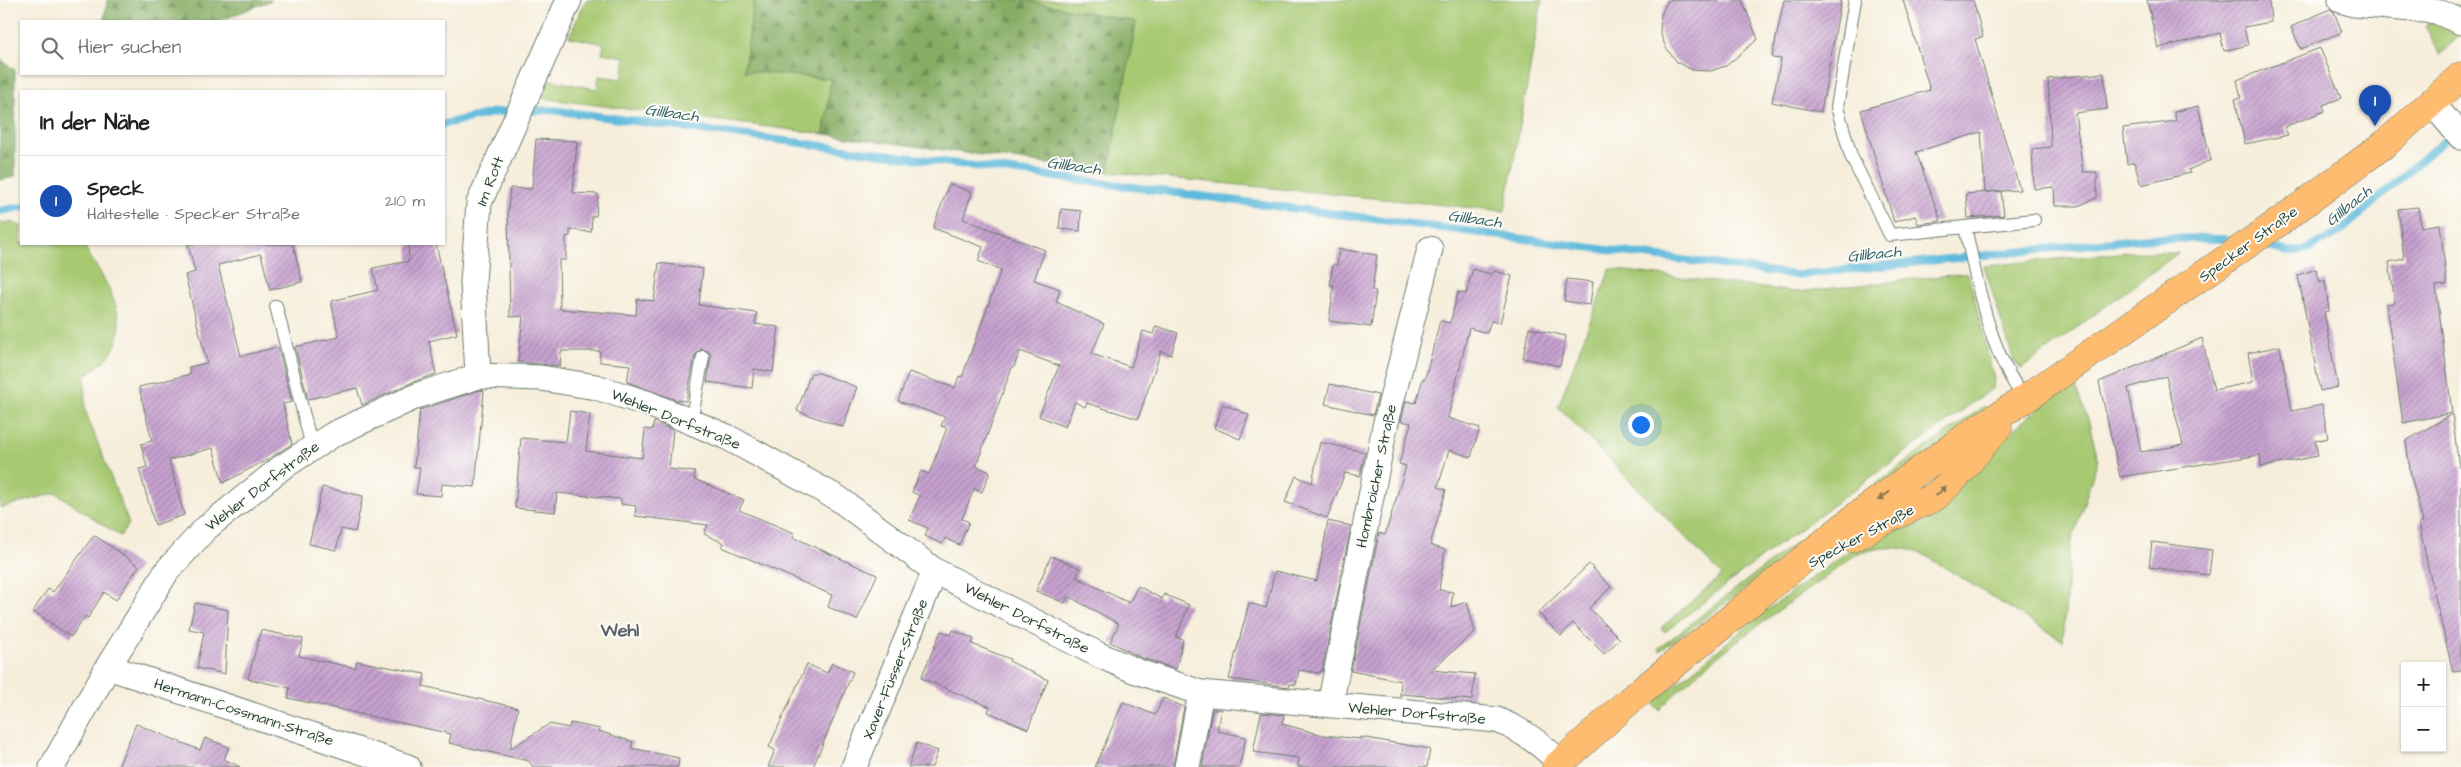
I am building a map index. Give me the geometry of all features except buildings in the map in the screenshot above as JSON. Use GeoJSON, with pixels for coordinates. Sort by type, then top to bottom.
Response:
{"type":"FeatureCollection","features":[{"type":"Feature","properties":{"kind":"main road","name":"Specker Straße"},"geometry":{"type":"LineString","coordinates":[[1558,765],[1629,701],[1777,583],[1881,522],[1935,498],[2025,399],[2226,261],[2372,153],[2461,76]]}},
{"type":"Feature","properties":{"kind":"street","name":"Im Rott"},"geometry":{"type":"LineString","coordinates":[[478,376],[473,282],[476,222],[479,203],[569,0]]}},
{"type":"Feature","properties":{"kind":"street"},"geometry":{"type":"LineString","coordinates":[[2341,0],[2354,4],[2436,11],[2461,22]]}},
{"type":"Feature","properties":{"kind":"street"},"geometry":{"type":"LineString","coordinates":[[2432,103],[2461,137]]}},
{"type":"Feature","properties":{"kind":"street","name":"Hombroicher Straße"},"geometry":{"type":"LineString","coordinates":[[1330,705],[1385,426],[1430,249]]}},
{"type":"Feature","properties":{"kind":"street","name":"Wehler Dorfstraße"},"geometry":{"type":"LineString","coordinates":[[52,767],[108,667],[167,571],[189,544],[249,492],[312,447],[387,409],[427,392],[478,376],[541,378],[596,387],[649,404],[691,422],[767,458],[839,499],[935,571],[1099,655],[1163,681],[1201,693],[1497,720],[1518,728],[1542,745],[1558,765]]}},
{"type":"Feature","properties":{"kind":"street","name":"Xaver-Füsser-Straße"},"geometry":{"type":"LineString","coordinates":[[854,767],[935,571]]}},
{"type":"Feature","properties":{"kind":"street","name":"Hermann-Cossmann-Straße"},"geometry":{"type":"LineString","coordinates":[[108,667],[408,767]]}},
{"type":"Feature","properties":{"kind":"street"},"geometry":{"type":"LineString","coordinates":[[1187,767],[1201,693]]}},
{"type":"Feature","properties":{"kind":"lane"},"geometry":{"type":"LineString","coordinates":[[1854,0],[1838,107],[1852,156],[1890,234],[1966,232],[2034,220]]}},
{"type":"Feature","properties":{"kind":"lane"},"geometry":{"type":"LineString","coordinates":[[1966,232],[1977,281],[1997,347],[2010,379],[2025,399]]}},
{"type":"Feature","properties":{"kind":"lane"},"geometry":{"type":"LineString","coordinates":[[276,306],[312,447]]}},
{"type":"Feature","properties":{"kind":"lane"},"geometry":{"type":"LineString","coordinates":[[691,422],[703,357]]}},
{"type":"Feature","properties":{"kind":"green space"},"geometry":{"type":"Polygon","coordinates":[[[107,0],[272,0],[222,20],[104,20],[107,0]]]}},
{"type":"Feature","properties":{"kind":"green space"},"geometry":{"type":"Polygon","coordinates":[[[586,0],[754,0],[744,71],[831,79],[824,134],[541,98],[549,80],[597,89],[599,76],[622,79],[625,57],[602,53],[604,44],[569,37],[586,0]]]}},
{"type":"Feature","properties":{"kind":"green space"},"geometry":{"type":"Polygon","coordinates":[[[754,0],[1023,0],[1136,22],[1108,172],[824,134],[831,79],[744,71],[754,0]]]}},
{"type":"Feature","properties":{"kind":"green space"},"geometry":{"type":"Polygon","coordinates":[[[1023,0],[1542,0],[1505,211],[1108,172],[1136,22],[1023,0]]]}},
{"type":"Feature","properties":{"kind":"green space"},"geometry":{"type":"Polygon","coordinates":[[[2435,21],[2459,35],[2440,55],[2425,25],[2435,21]]]}},
{"type":"Feature","properties":{"kind":"green space"},"geometry":{"type":"Polygon","coordinates":[[[0,59],[15,70],[15,177],[0,180],[0,59]]]}},
{"type":"Feature","properties":{"kind":"green space"},"geometry":{"type":"Polygon","coordinates":[[[11,222],[20,226],[20,245],[84,245],[112,295],[119,323],[118,337],[111,354],[85,376],[85,410],[129,524],[120,536],[56,493],[0,508],[0,223],[11,222]]]}},
{"type":"Feature","properties":{"kind":"green space"},"geometry":{"type":"Polygon","coordinates":[[[2129,252],[2178,253],[2021,369],[2014,361],[1984,266],[2129,252]]]}},
{"type":"Feature","properties":{"kind":"green space"},"geometry":{"type":"Polygon","coordinates":[[[1610,269],[1797,292],[1968,273],[1994,379],[1993,388],[1770,551],[1665,632],[1661,628],[1722,575],[1558,407],[1610,269]]]}},
{"type":"Feature","properties":{"kind":"green space"},"geometry":{"type":"Polygon","coordinates":[[[2075,387],[2088,419],[2098,459],[2070,547],[2063,641],[1921,553],[1898,548],[1876,549],[1851,558],[1757,626],[1696,675],[1659,710],[1653,703],[1763,613],[1994,446],[2063,389],[2075,387]]]}},
{"type":"Feature","properties":{"kind":"green space"},"geometry":{"type":"Polygon","coordinates":[[[1984,406],[1988,411],[1660,651],[1659,648],[1808,533],[1984,406]]]}},
{"type":"Feature","properties":{"kind":"waterway","name":"Gillbach"},"geometry":{"type":"LineString","coordinates":[[445,124],[496,112],[552,110],[1796,275],[2148,238],[2223,239],[2237,242]]}},
{"type":"Feature","properties":{"kind":"waterway","name":"Gillbach"},"geometry":{"type":"LineString","coordinates":[[2259,245],[2289,252],[2309,249],[2341,231],[2452,133]]}},
{"type":"Feature","properties":{"kind":"waterway","name":"Gillbach"},"geometry":{"type":"LineString","coordinates":[[0,211],[20,207]]}},
{"type":"Feature","properties":{"kind":"place","name":"Speck"},"geometry":{"type":"Point","coordinates":[2375,126]}},
{"type":"Feature","properties":{"kind":"district","name":"Wehl"},"geometry":{"type":"Point","coordinates":[620,630]}}]}
